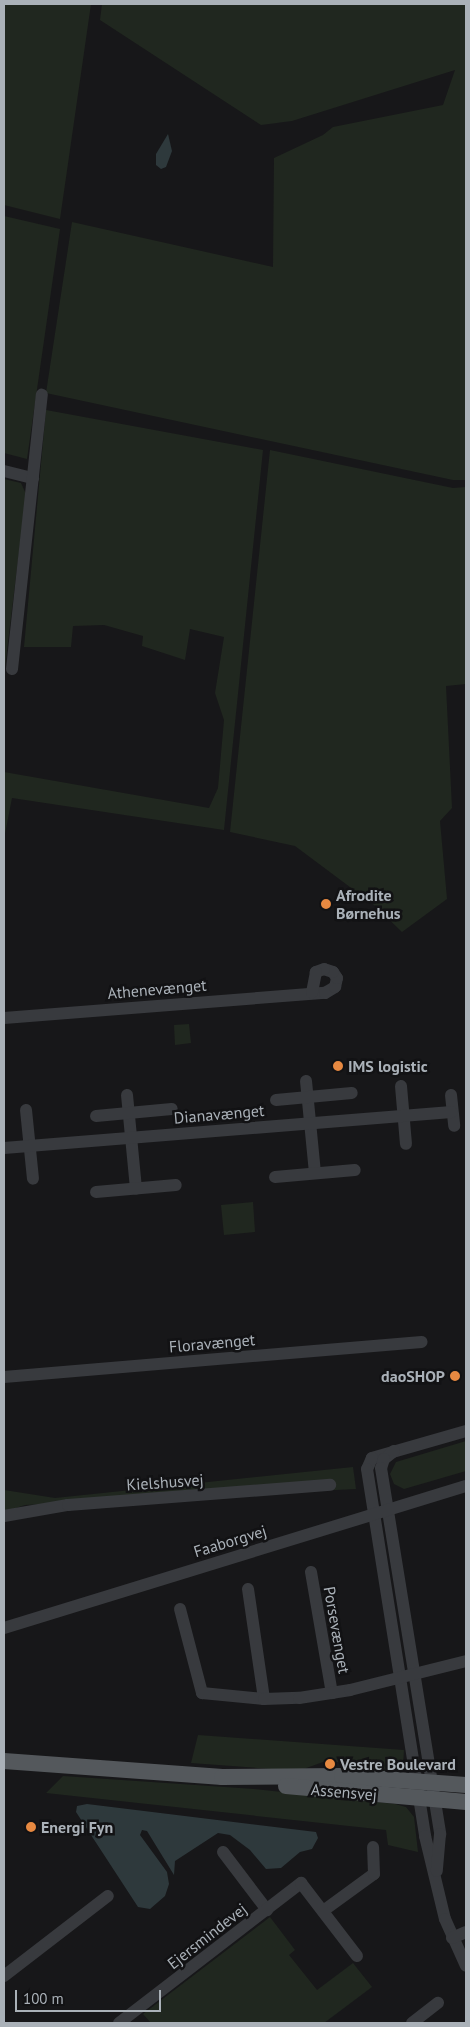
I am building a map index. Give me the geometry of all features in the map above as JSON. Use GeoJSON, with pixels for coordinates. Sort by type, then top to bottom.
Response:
{"type":"FeatureCollection","features":[{"type":"Feature","properties":{"kind":"main road","name":"Assensvej"},"geometry":{"type":"LineString","coordinates":[[4,1761],[222,1777],[292,1787],[348,1785],[425,1790],[466,1785]]}},
{"type":"Feature","properties":{"kind":"main road","name":"Assensvej"},"geometry":{"type":"LineString","coordinates":[[222,1777],[342,1776],[425,1790],[466,1802]]}},
{"type":"Feature","properties":{"kind":"main road"},"geometry":{"type":"LineString","coordinates":[[425,1790],[466,1793]]}},
{"type":"Feature","properties":{"kind":"street"},"geometry":{"type":"LineString","coordinates":[[12,669],[42,395]]}},
{"type":"Feature","properties":{"kind":"street"},"geometry":{"type":"LineString","coordinates":[[4,471],[33,478]]}},
{"type":"Feature","properties":{"kind":"street","name":"Athenevænget"},"geometry":{"type":"LineString","coordinates":[[4,1018],[312,993]]}},
{"type":"Feature","properties":{"kind":"street"},"geometry":{"type":"LineString","coordinates":[[306,1081],[315,1173]]}},
{"type":"Feature","properties":{"kind":"street"},"geometry":{"type":"LineString","coordinates":[[401,1086],[406,1144]]}},
{"type":"Feature","properties":{"kind":"street","name":"Dianavænget"},"geometry":{"type":"LineString","coordinates":[[276,1100],[352,1093]]}},
{"type":"Feature","properties":{"kind":"street"},"geometry":{"type":"LineString","coordinates":[[127,1095],[136,1189]]}},
{"type":"Feature","properties":{"kind":"street"},"geometry":{"type":"LineString","coordinates":[[451,1095],[454,1126]]}},
{"type":"Feature","properties":{"kind":"street","name":"Dianavænget"},"geometry":{"type":"LineString","coordinates":[[96,1116],[172,1109]]}},
{"type":"Feature","properties":{"kind":"street"},"geometry":{"type":"LineString","coordinates":[[26,1110],[33,1179]]}},
{"type":"Feature","properties":{"kind":"street","name":"Dianavænget"},"geometry":{"type":"LineString","coordinates":[[4,1148],[452,1112]]}},
{"type":"Feature","properties":{"kind":"street"},"geometry":{"type":"LineString","coordinates":[[275,1177],[355,1170]]}},
{"type":"Feature","properties":{"kind":"street"},"geometry":{"type":"LineString","coordinates":[[96,1192],[176,1185]]}},
{"type":"Feature","properties":{"kind":"street","name":"Floravænget"},"geometry":{"type":"LineString","coordinates":[[4,1377],[422,1342]]}},
{"type":"Feature","properties":{"kind":"street"},"geometry":{"type":"LineString","coordinates":[[407,1676],[373,1514],[367,1463],[372,1458],[397,1449],[466,1431]]}},
{"type":"Feature","properties":{"kind":"street"},"geometry":{"type":"LineString","coordinates":[[397,1449],[384,1460],[381,1468],[407,1676],[425,1790],[436,1884],[452,1938],[466,1966]]}},
{"type":"Feature","properties":{"kind":"street","name":"Kielshusvej"},"geometry":{"type":"LineString","coordinates":[[4,1516],[68,1505],[330,1485]]}},
{"type":"Feature","properties":{"kind":"street","name":"Faaborgvej"},"geometry":{"type":"LineString","coordinates":[[4,1628],[466,1486]]}},
{"type":"Feature","properties":{"kind":"street","name":"Porsevænget"},"geometry":{"type":"LineString","coordinates":[[311,1572],[332,1693]]}},
{"type":"Feature","properties":{"kind":"street"},"geometry":{"type":"LineString","coordinates":[[248,1589],[264,1699]]}},
{"type":"Feature","properties":{"kind":"street","name":"Porsevænget"},"geometry":{"type":"LineString","coordinates":[[180,1609],[202,1693],[264,1699],[332,1693],[466,1661]]}},
{"type":"Feature","properties":{"kind":"street"},"geometry":{"type":"LineString","coordinates":[[323,1912],[374,1874],[373,1847]]}},
{"type":"Feature","properties":{"kind":"street","name":"Ejersmindevej"},"geometry":{"type":"LineString","coordinates":[[223,1852],[267,1910]]}},
{"type":"Feature","properties":{"kind":"street","name":"Ejersmindevej"},"geometry":{"type":"LineString","coordinates":[[119,2023],[301,1884],[357,1956]]}},
{"type":"Feature","properties":{"kind":"street"},"geometry":{"type":"LineString","coordinates":[[4,1976],[108,1896]]}},
{"type":"Feature","properties":{"kind":"street"},"geometry":{"type":"LineString","coordinates":[[452,1938],[466,1932]]}},
{"type":"Feature","properties":{"kind":"street"},"geometry":{"type":"LineString","coordinates":[[412,2023],[438,2003]]}},
{"type":"Feature","properties":{"kind":"shaded area"},"geometry":{"type":"Polygon","coordinates":[[[4,4],[91,4],[60,219],[4,205],[4,4]]]}},
{"type":"Feature","properties":{"kind":"shaded area"},"geometry":{"type":"Polygon","coordinates":[[[102,4],[466,4],[466,480],[453,480],[46,393],[72,222],[273,267],[274,158],[323,135],[333,127],[443,105],[455,70],[292,121],[261,125],[100,20],[102,4]]]}},
{"type":"Feature","properties":{"kind":"shaded area"},"geometry":{"type":"Polygon","coordinates":[[[168,134],[172,151],[166,167],[161,169],[156,165],[156,154],[168,134]]]}},
{"type":"Feature","properties":{"kind":"shaded area"},"geometry":{"type":"Polygon","coordinates":[[[4,216],[60,229],[27,459],[4,453],[4,216]]]}},
{"type":"Feature","properties":{"kind":"shaded area"},"geometry":{"type":"Polygon","coordinates":[[[46,410],[263,450],[224,830],[12,798],[4,839],[4,772],[209,808],[218,788],[224,720],[215,693],[224,637],[190,629],[185,660],[142,646],[143,636],[104,625],[73,626],[71,647],[24,647],[46,410]]]}},
{"type":"Feature","properties":{"kind":"shaded area"},"geometry":{"type":"Polygon","coordinates":[[[270,450],[453,488],[466,487],[466,684],[446,686],[452,808],[440,821],[447,899],[402,932],[374,905],[295,846],[230,832],[270,450]]]}},
{"type":"Feature","properties":{"kind":"shaded area"},"geometry":{"type":"Polygon","coordinates":[[[4,479],[21,483],[26,494],[4,675],[4,479]]]}},
{"type":"Feature","properties":{"kind":"shaded area"},"geometry":{"type":"Polygon","coordinates":[[[189,1024],[191,1043],[175,1045],[174,1025],[189,1024]]]}},
{"type":"Feature","properties":{"kind":"shaded area"},"geometry":{"type":"Polygon","coordinates":[[[253,1202],[255,1232],[224,1235],[221,1205],[253,1202]]]}},
{"type":"Feature","properties":{"kind":"shaded area"},"geometry":{"type":"Polygon","coordinates":[[[466,1441],[466,1471],[404,1489],[394,1484],[390,1474],[396,1462],[466,1441]]]}},
{"type":"Feature","properties":{"kind":"shaded area"},"geometry":{"type":"Polygon","coordinates":[[[353,1467],[356,1489],[25,1505],[4,1512],[4,1490],[55,1498],[353,1467]]]}},
{"type":"Feature","properties":{"kind":"shaded area"},"geometry":{"type":"Polygon","coordinates":[[[198,1735],[404,1750],[403,1765],[380,1772],[339,1762],[323,1762],[298,1771],[191,1763],[198,1735]]]}},
{"type":"Feature","properties":{"kind":"shaded area"},"geometry":{"type":"Polygon","coordinates":[[[63,1776],[254,1789],[395,1804],[406,1807],[414,1817],[418,1852],[388,1845],[386,1830],[46,1793],[63,1776]]]}},
{"type":"Feature","properties":{"kind":"shaded area"},"geometry":{"type":"Polygon","coordinates":[[[87,1804],[316,1832],[318,1838],[312,1849],[300,1852],[281,1868],[266,1869],[250,1850],[230,1835],[218,1833],[175,1861],[174,1875],[147,1831],[142,1830],[140,1835],[167,1872],[169,1884],[165,1896],[150,1909],[138,1907],[76,1812],[77,1806],[87,1804]]]}},
{"type":"Feature","properties":{"kind":"shaded area"},"geometry":{"type":"Polygon","coordinates":[[[270,1917],[295,1950],[289,1955],[317,1990],[353,1963],[372,1987],[324,2023],[151,2023],[143,2014],[270,1917]]]}},
{"type":"Feature","properties":{"kind":"place","name":"Afrodite Børnehus"},"geometry":{"type":"Point","coordinates":[326,904]}},
{"type":"Feature","properties":{"kind":"place","name":"IMS logistic"},"geometry":{"type":"Point","coordinates":[338,1066]}},
{"type":"Feature","properties":{"kind":"place","name":"daoSHOP"},"geometry":{"type":"Point","coordinates":[455,1376]}},
{"type":"Feature","properties":{"kind":"place","name":"Vestre Boulevard"},"geometry":{"type":"Point","coordinates":[330,1764]}},
{"type":"Feature","properties":{"kind":"place","name":"Energi Fyn"},"geometry":{"type":"Point","coordinates":[31,1827]}}]}
